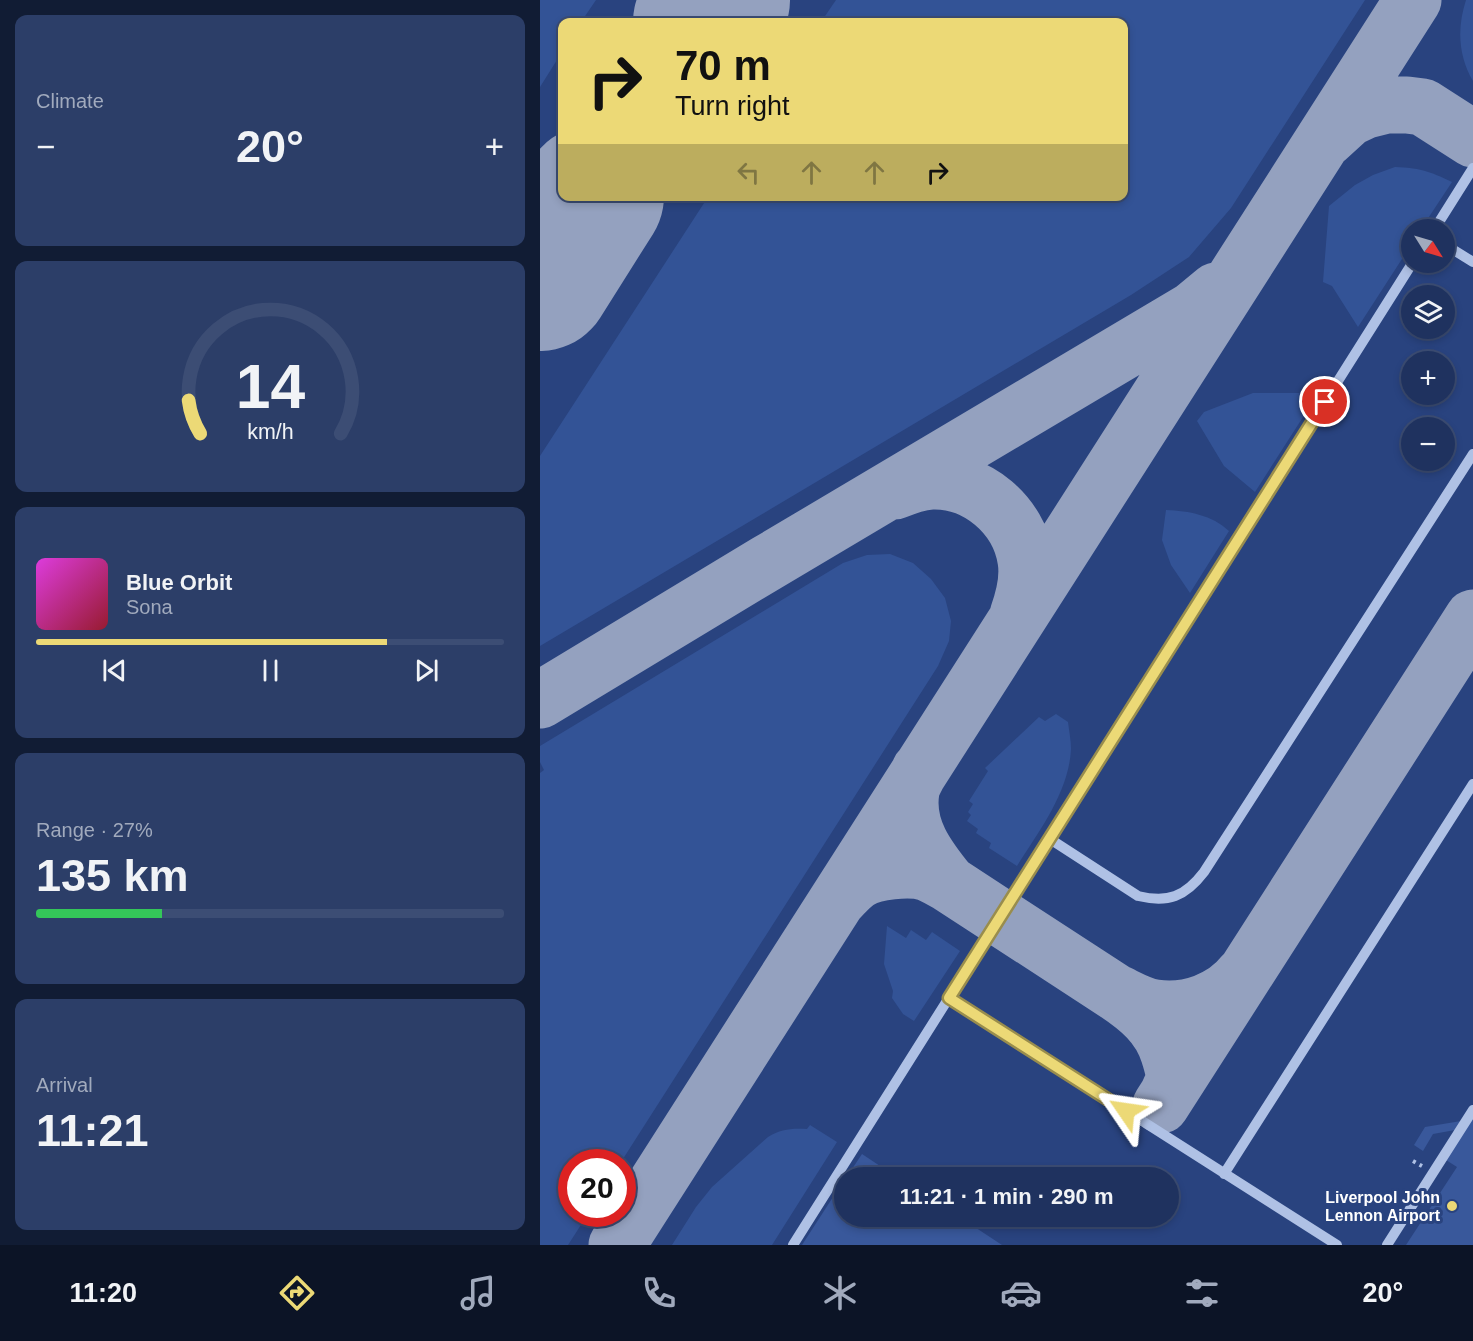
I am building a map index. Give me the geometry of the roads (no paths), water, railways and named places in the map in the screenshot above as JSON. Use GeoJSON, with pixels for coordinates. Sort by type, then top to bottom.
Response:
{"type":"FeatureCollection","features":[{"type":"Feature","properties":{"kind":"lane"},"geometry":{"type":"LineString","coordinates":[[1441,219],[1473,168]]}},
{"type":"Feature","properties":{"kind":"lane"},"geometry":{"type":"LineString","coordinates":[[1455,251],[1473,262]]}},
{"type":"Feature","properties":{"kind":"lane"},"geometry":{"type":"LineString","coordinates":[[793,1245],[1406,273]]}},
{"type":"Feature","properties":{"kind":"lane"},"geometry":{"type":"LineString","coordinates":[[1050,839],[1138,896],[1164,899],[1188,891],[1204,872],[1473,454]]}},
{"type":"Feature","properties":{"kind":"lane"},"geometry":{"type":"LineString","coordinates":[[1224,1174],[1473,784]]}},
{"type":"Feature","properties":{"kind":"lane"},"geometry":{"type":"LineString","coordinates":[[949,998],[1336,1245]]}},
{"type":"Feature","properties":{"kind":"lane"},"geometry":{"type":"LineString","coordinates":[[1387,1245],[1473,1110]]}},
{"type":"Feature","properties":{"kind":"place","name":"Liverpool John Lennon Airport"},"geometry":{"type":"Point","coordinates":[1452,1206]}}]}
